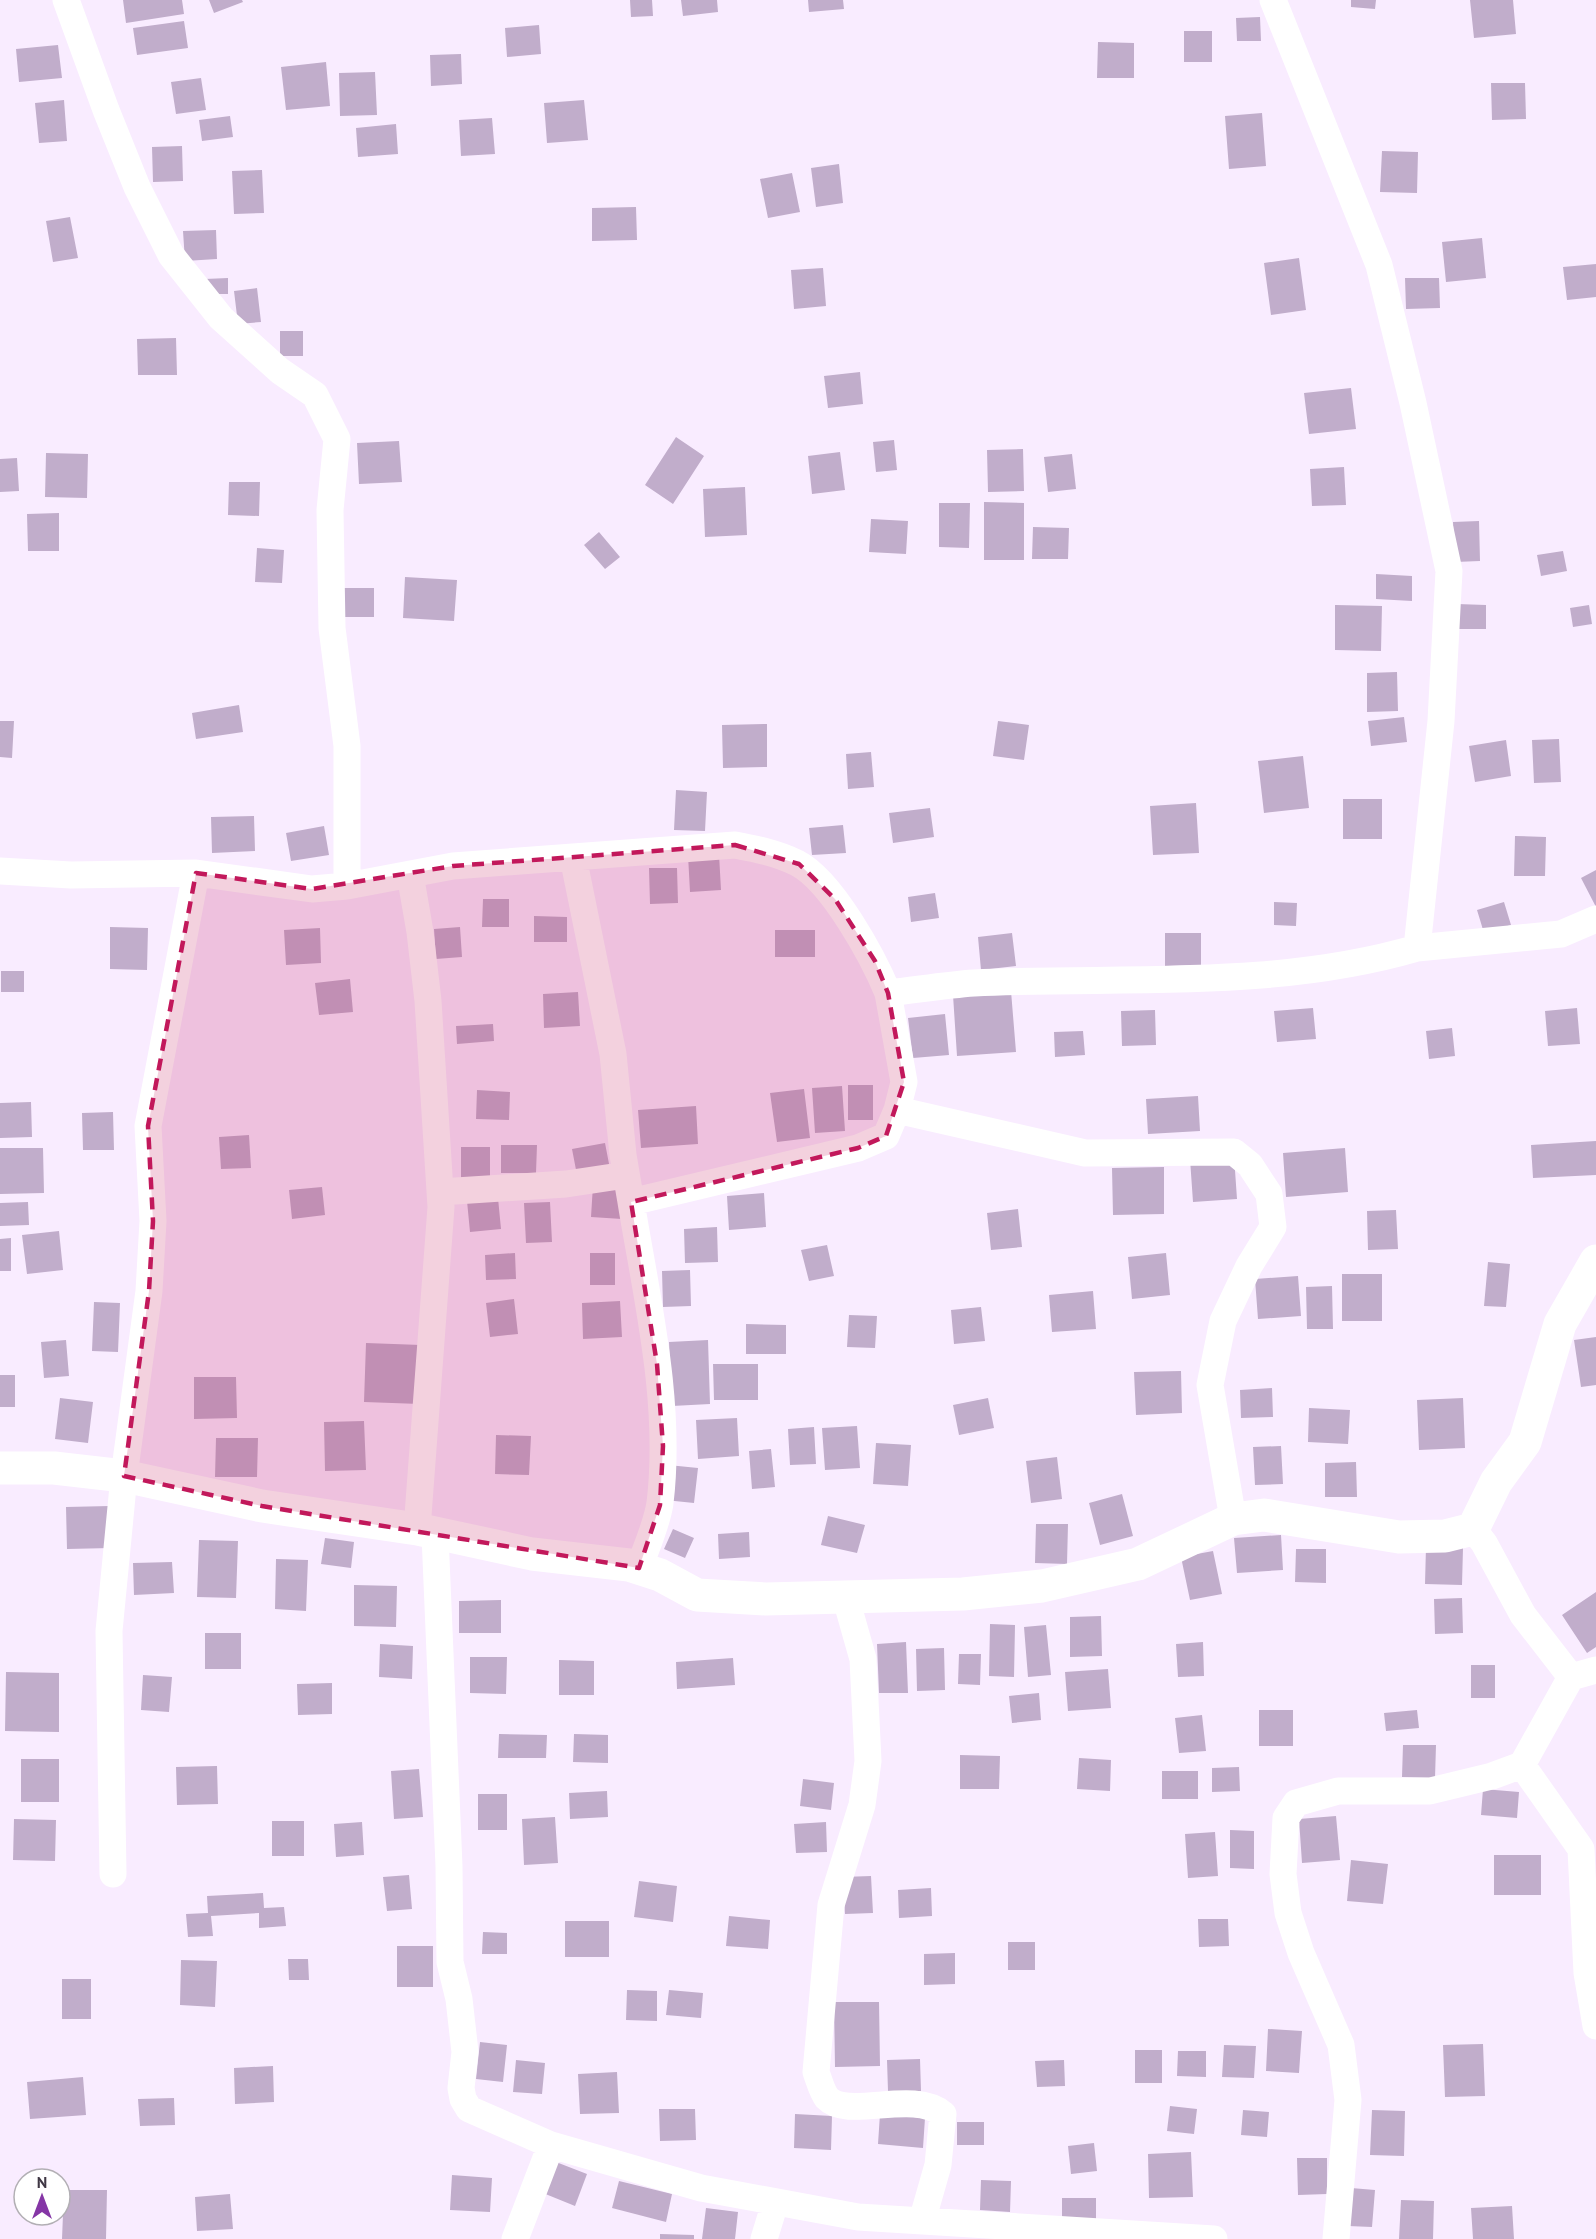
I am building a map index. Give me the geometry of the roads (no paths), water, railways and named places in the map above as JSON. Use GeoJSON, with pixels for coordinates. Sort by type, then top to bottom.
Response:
{"type":"FeatureCollection","features":[{"type":"Feature","properties":{"kind":"main road"},"geometry":{"type":"LineString","coordinates":[[0,1468],[54,1468],[124,1476],[262,1506],[426,1532],[532,1554],[639,1568],[660,1575],[697,1595],[766,1599],[846,1599],[963,1594],[1042,1586],[1138,1564],[1233,1519],[1264,1515],[1399,1537],[1445,1536],[1473,1529],[1496,1482],[1525,1442],[1560,1324],[1596,1261]]}},
{"type":"Feature","properties":{"kind":"street"},"geometry":{"type":"LineString","coordinates":[[66,0],[133,176],[171,255],[221,318],[280,371],[315,395],[337,439],[330,510],[332,628],[348,746],[348,886]]}},
{"type":"Feature","properties":{"kind":"street"},"geometry":{"type":"LineString","coordinates":[[1273,0],[1379,265],[1413,403],[1449,571],[1441,721],[1417,948]]}},
{"type":"Feature","properties":{"kind":"street"},"geometry":{"type":"LineString","coordinates":[[0,871],[71,875],[196,873],[312,889],[348,886],[453,866],[735,845],[766,851],[799,864],[835,899],[875,961],[888,993],[903,1082],[897,1110],[886,1136],[858,1148],[631,1202]]}},
{"type":"Feature","properties":{"kind":"street"},"geometry":{"type":"LineString","coordinates":[[573,857],[613,1054],[626,1175],[657,1364],[663,1446],[660,1505],[639,1568]]}},
{"type":"Feature","properties":{"kind":"street"},"geometry":{"type":"LineString","coordinates":[[113,1874],[109,1631],[124,1476],[149,1292],[153,1221],[148,1126],[196,873]]}},
{"type":"Feature","properties":{"kind":"street"},"geometry":{"type":"LineString","coordinates":[[410,874],[428,1001],[441,1207],[426,1532],[449,1866],[449,1945],[465,2052],[460,2088],[463,2099],[469,2109],[551,2145],[700,2188],[775,2203],[858,2217],[1214,2239]]}},
{"type":"Feature","properties":{"kind":"street"},"geometry":{"type":"LineString","coordinates":[[888,993],[973,983],[1231,978],[1316,971],[1373,960],[1417,948],[1561,933],[1596,919]]}},
{"type":"Feature","properties":{"kind":"street"},"geometry":{"type":"LineString","coordinates":[[897,1110],[1085,1153],[1233,1152],[1250,1165],[1269,1194],[1273,1227],[1249,1266],[1223,1321],[1210,1385],[1233,1519]]}},
{"type":"Feature","properties":{"kind":"street"},"geometry":{"type":"LineString","coordinates":[[440,1192],[566,1184],[626,1175]]}},
{"type":"Feature","properties":{"kind":"street"},"geometry":{"type":"LineString","coordinates":[[1336,2239],[1348,2100],[1341,2045],[1301,1953],[1288,1913],[1283,1874],[1286,1818],[1296,1803],[1338,1791],[1430,1791],[1492,1776],[1522,1765],[1583,1674],[1523,1615],[1484,1543],[1473,1529]]}},
{"type":"Feature","properties":{"kind":"street"},"geometry":{"type":"LineString","coordinates":[[846,1599],[863,1659],[868,1761],[862,1805],[831,1905],[816,2073],[827,2098],[840,2106],[896,2103],[933,2106],[943,2114],[938,2165],[922,2221]]}},
{"type":"Feature","properties":{"kind":"street"},"geometry":{"type":"LineString","coordinates":[[1522,1765],[1581,1849],[1587,1973],[1596,2026]]}},
{"type":"Feature","properties":{"kind":"street"},"geometry":{"type":"LineString","coordinates":[[515,2239],[551,2145]]}},
{"type":"Feature","properties":{"kind":"street"},"geometry":{"type":"LineString","coordinates":[[764,2239],[775,2203]]}}]}
